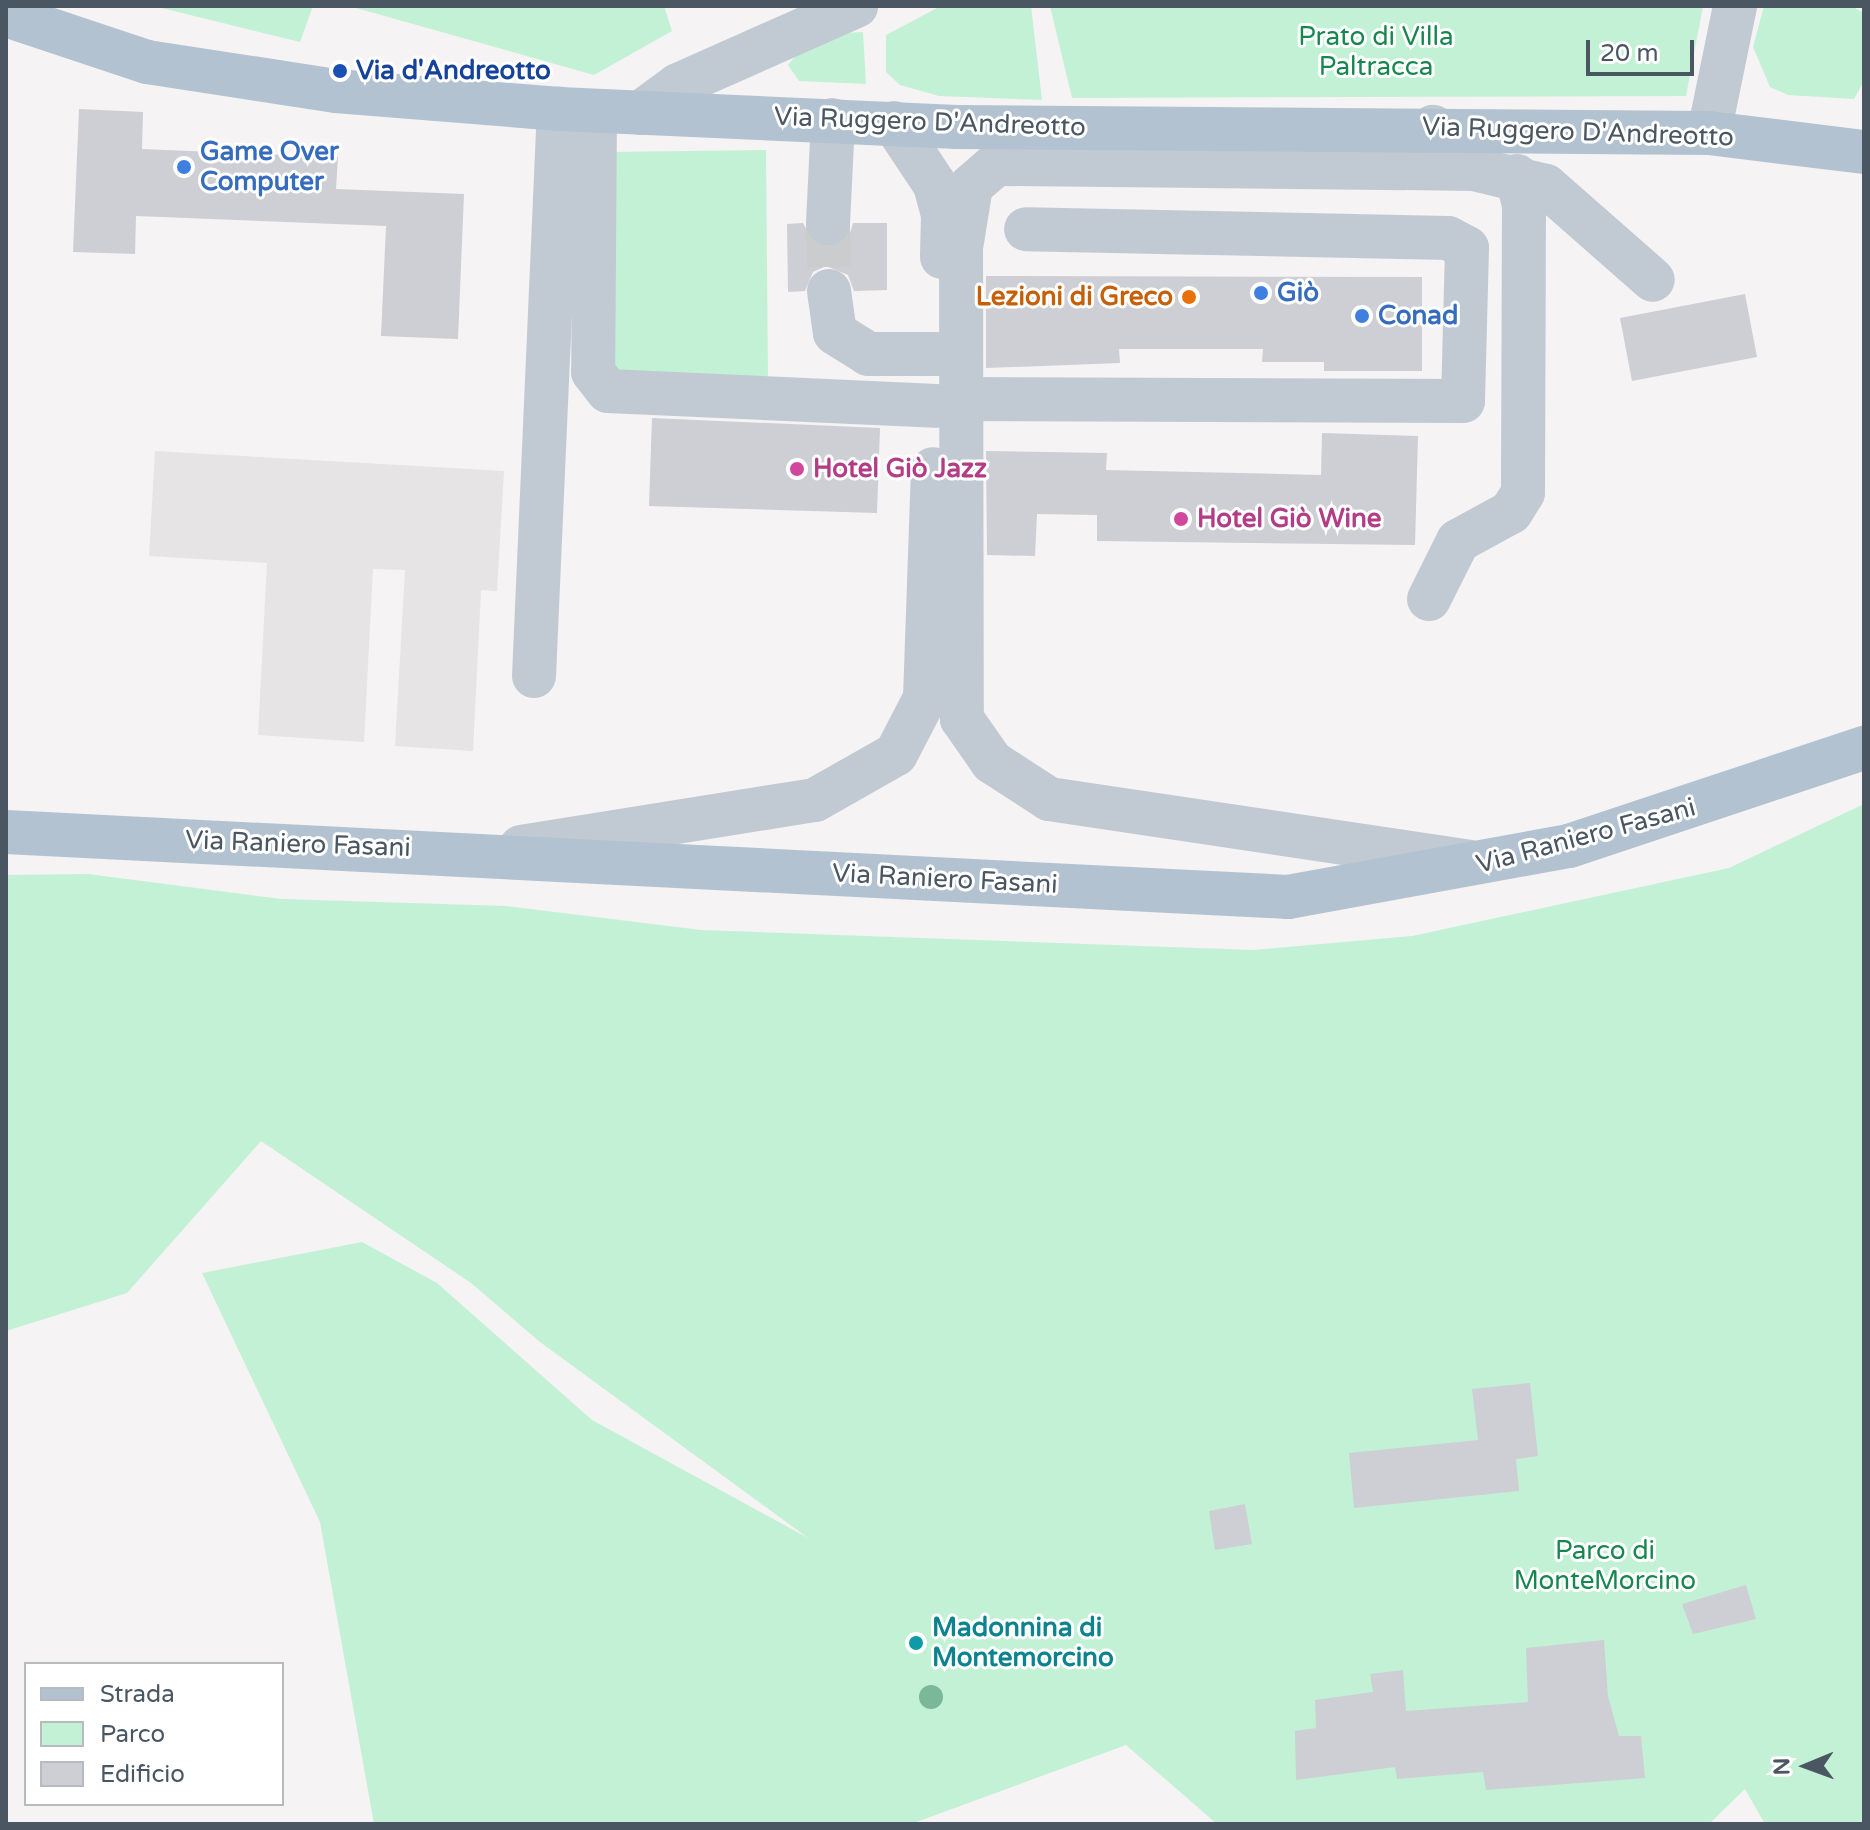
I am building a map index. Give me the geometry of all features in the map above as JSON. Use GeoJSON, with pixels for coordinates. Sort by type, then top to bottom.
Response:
{"type":"FeatureCollection","features":[{"type":"Feature","properties":{"kind":"main road","name":"Via Ruggero D'Andreotto"},"geometry":{"type":"LineString","coordinates":[[6,15],[147,62],[336,91],[577,110],[1084,127],[1433,127],[1709,133],[1864,152]]}},
{"type":"Feature","properties":{"kind":"main road","name":"Via Raniero Fasani"},"geometry":{"type":"LineString","coordinates":[[6,832],[482,852],[629,867],[1288,897],[1486,864],[1583,842],[1855,746]]}},
{"type":"Feature","properties":{"kind":"street"},"geometry":{"type":"LineString","coordinates":[[640,113],[678,85],[856,6]]}},
{"type":"Feature","properties":{"kind":"street"},"geometry":{"type":"LineString","coordinates":[[1709,133],[1735,6]]}},
{"type":"Feature","properties":{"kind":"street"},"geometry":{"type":"LineString","coordinates":[[577,110],[593,372],[608,391],[949,402],[1463,401],[1467,248],[1448,238],[1026,229]]}},
{"type":"Feature","properties":{"kind":"street"},"geometry":{"type":"LineString","coordinates":[[534,676],[577,110]]}},
{"type":"Feature","properties":{"kind":"street"},"geometry":{"type":"LineString","coordinates":[[828,223],[833,120]]}},
{"type":"Feature","properties":{"kind":"street"},"geometry":{"type":"LineString","coordinates":[[894,123],[921,156],[943,215],[938,354],[949,402],[962,719],[992,762],[1049,799],[1486,864]]}},
{"type":"Feature","properties":{"kind":"street"},"geometry":{"type":"LineString","coordinates":[[482,852],[815,800],[896,754],[925,698],[961,248],[971,186],[990,164],[1015,148],[1084,127]]}},
{"type":"Feature","properties":{"kind":"street"},"geometry":{"type":"LineString","coordinates":[[1405,168],[1433,127]]}},
{"type":"Feature","properties":{"kind":"street"},"geometry":{"type":"LineString","coordinates":[[990,164],[1405,168],[1517,176],[1546,186],[1653,280]]}},
{"type":"Feature","properties":{"kind":"street"},"geometry":{"type":"LineString","coordinates":[[1429,599],[1458,541],[1511,512],[1523,493],[1524,205],[1517,176]]}},
{"type":"Feature","properties":{"kind":"street"},"geometry":{"type":"LineString","coordinates":[[829,291],[835,333],[868,354],[938,354]]}},
{"type":"Feature","properties":{"kind":"shaded area"},"geometry":{"type":"Polygon","coordinates":[[[155,451],[504,471],[497,591],[481,590],[473,751],[395,746],[405,570],[373,569],[364,742],[258,735],[267,563],[149,556],[155,451]]]}},
{"type":"Feature","properties":{"kind":"green space"},"geometry":{"type":"Polygon","coordinates":[[[154,6],[313,6],[300,42],[154,6]]]}},
{"type":"Feature","properties":{"kind":"green space"},"geometry":{"type":"Polygon","coordinates":[[[349,6],[664,6],[672,31],[594,75],[349,6]]]}},
{"type":"Feature","properties":{"kind":"green space"},"geometry":{"type":"Polygon","coordinates":[[[941,6],[1031,6],[1042,100],[939,96],[900,85],[886,72],[886,35],[941,6]]]}},
{"type":"Feature","properties":{"kind":"green space","name":"Prato di Villa Paltracca"},"geometry":{"type":"Polygon","coordinates":[[[1050,6],[1703,6],[1686,96],[1072,98],[1050,6]]]}},
{"type":"Feature","properties":{"kind":"green space"},"geometry":{"type":"Polygon","coordinates":[[[1764,6],[1851,6],[1864,13],[1864,81],[1854,99],[1788,95],[1770,87],[1753,47],[1764,6]]]}},
{"type":"Feature","properties":{"kind":"green space"},"geometry":{"type":"Polygon","coordinates":[[[863,32],[866,84],[799,81],[788,65],[813,35],[863,32]]]}},
{"type":"Feature","properties":{"kind":"green space"},"geometry":{"type":"Polygon","coordinates":[[[766,150],[768,380],[604,373],[611,152],[766,150]]]}},
{"type":"Feature","properties":{"kind":"green space","name":"Parco di MonteMorcino"},"geometry":{"type":"Polygon","coordinates":[[[1864,804],[1864,1824],[1765,1824],[1745,1789],[1709,1824],[1217,1824],[1126,1745],[911,1824],[374,1824],[320,1522],[202,1273],[362,1242],[437,1283],[592,1420],[808,1538],[540,1342],[471,1283],[261,1141],[127,1293],[6,1331],[6,875],[88,874],[281,899],[506,906],[701,930],[1253,950],[1412,936],[1729,868],[1864,804]]]}},
{"type":"Feature","properties":{"kind":"building"},"geometry":{"type":"Polygon","coordinates":[[[79,109],[143,112],[142,149],[338,157],[336,189],[464,194],[458,339],[381,336],[386,226],[136,216],[135,254],[73,252],[79,109]]]}},
{"type":"Feature","properties":{"kind":"building"},"geometry":{"type":"Polygon","coordinates":[[[803,223],[814,244],[828,248],[849,237],[853,223],[887,223],[887,290],[854,291],[848,275],[826,266],[813,272],[805,291],[788,292],[787,224],[803,223]]]}},
{"type":"Feature","properties":{"kind":"building"},"geometry":{"type":"Polygon","coordinates":[[[986,276],[1422,277],[1422,371],[1324,371],[1324,362],[1262,362],[1263,349],[1119,349],[1120,363],[986,368],[986,276]]]}},
{"type":"Feature","properties":{"kind":"building"},"geometry":{"type":"Polygon","coordinates":[[[1745,294],[1757,357],[1632,381],[1620,318],[1745,294]]]}},
{"type":"Feature","properties":{"kind":"building"},"geometry":{"type":"Polygon","coordinates":[[[652,418],[880,428],[877,513],[649,506],[652,418]]]}},
{"type":"Feature","properties":{"kind":"building"},"geometry":{"type":"Polygon","coordinates":[[[1322,433],[1418,436],[1415,545],[1097,541],[1097,515],[1037,514],[1035,556],[987,555],[986,451],[1107,453],[1106,470],[1321,475],[1322,433]]]}},
{"type":"Feature","properties":{"kind":"building"},"geometry":{"type":"Polygon","coordinates":[[[1530,1383],[1538,1456],[1516,1459],[1519,1491],[1354,1508],[1349,1453],[1478,1440],[1472,1389],[1530,1383]]]}},
{"type":"Feature","properties":{"kind":"building"},"geometry":{"type":"Polygon","coordinates":[[[1245,1504],[1252,1544],[1215,1550],[1209,1511],[1245,1504]]]}},
{"type":"Feature","properties":{"kind":"building"},"geometry":{"type":"Polygon","coordinates":[[[1746,1585],[1756,1619],[1693,1634],[1682,1604],[1746,1585]]]}},
{"type":"Feature","properties":{"kind":"building"},"geometry":{"type":"Polygon","coordinates":[[[1604,1640],[1608,1696],[1619,1736],[1641,1736],[1645,1778],[1486,1790],[1483,1772],[1397,1779],[1395,1767],[1296,1780],[1295,1731],[1316,1728],[1315,1700],[1373,1692],[1370,1674],[1403,1670],[1406,1711],[1528,1702],[1526,1648],[1604,1640]]]}},
{"type":"Feature","properties":{"kind":"tunnel"},"geometry":{"type":"LineString","coordinates":[[828,223],[829,291]]}},
{"type":"Feature","properties":{"kind":"place","name":"Via d'Andreotto"},"geometry":{"type":"Point","coordinates":[340,71]}},
{"type":"Feature","properties":{"kind":"place","name":"Game Over Computer"},"geometry":{"type":"Point","coordinates":[184,167]}},
{"type":"Feature","properties":{"kind":"place","name":"Giò"},"geometry":{"type":"Point","coordinates":[1261,293]}},
{"type":"Feature","properties":{"kind":"place","name":"Lezioni di Greco"},"geometry":{"type":"Point","coordinates":[1189,297]}},
{"type":"Feature","properties":{"kind":"place","name":"Conad"},"geometry":{"type":"Point","coordinates":[1362,316]}},
{"type":"Feature","properties":{"kind":"place","name":"Hotel Giò Jazz"},"geometry":{"type":"Point","coordinates":[797,469]}},
{"type":"Feature","properties":{"kind":"place","name":"Hotel Giò Wine"},"geometry":{"type":"Point","coordinates":[1181,519]}},
{"type":"Feature","properties":{"kind":"place","name":"Madonnina di Montemorcino"},"geometry":{"type":"Point","coordinates":[916,1643]}}]}
